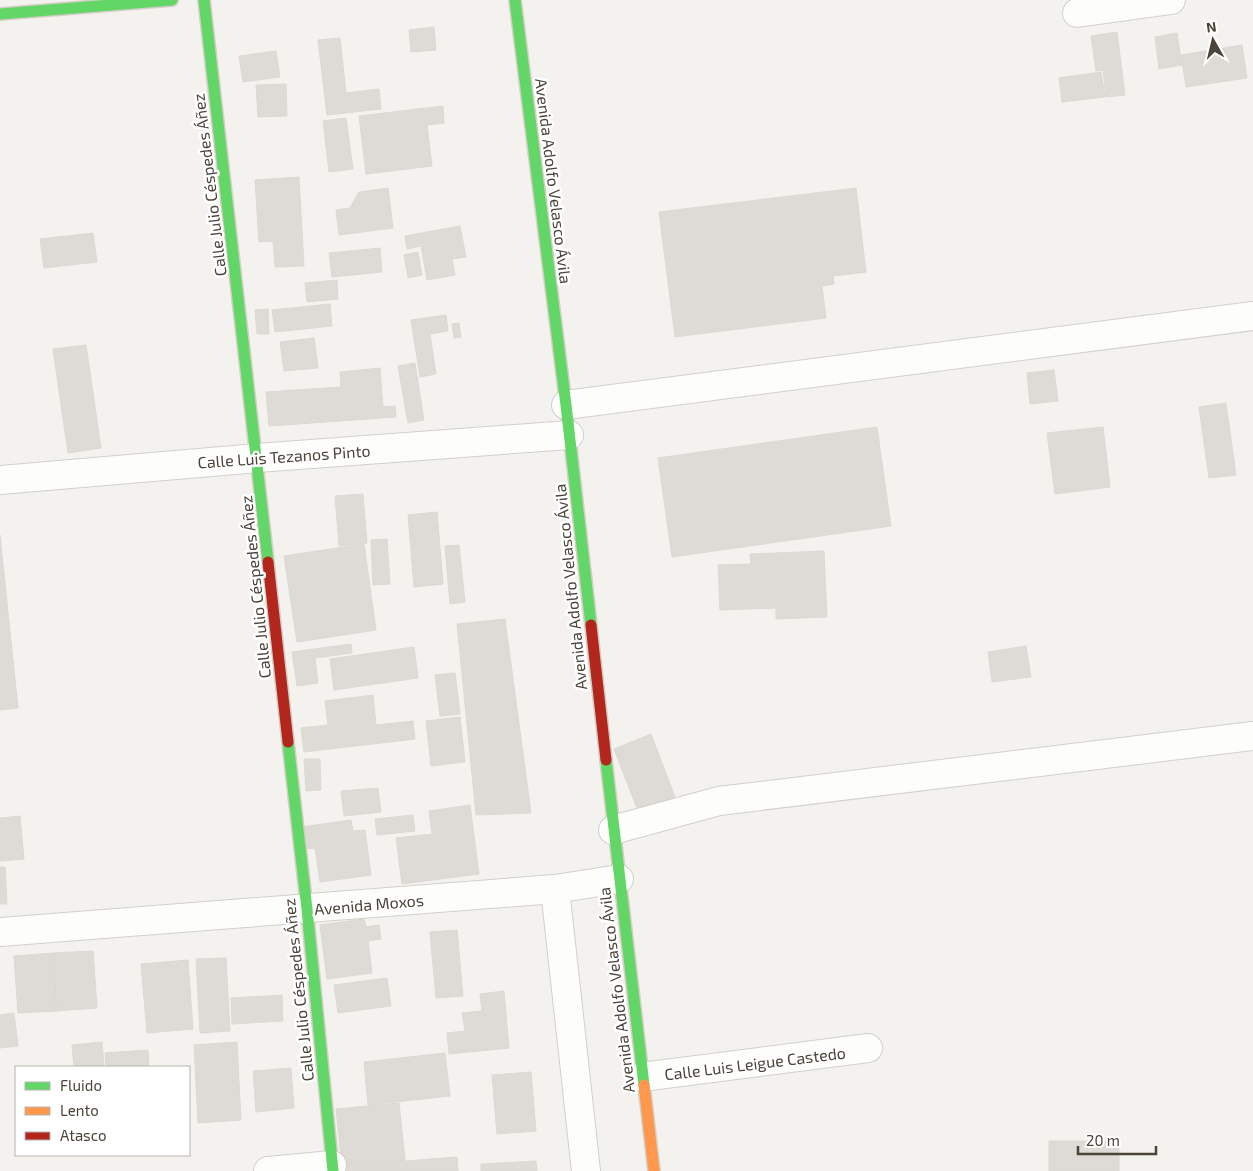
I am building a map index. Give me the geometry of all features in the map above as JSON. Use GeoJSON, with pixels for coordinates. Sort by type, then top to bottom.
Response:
{"type":"FeatureCollection","features":[{"type":"Feature","properties":{"kind":"main road"},"geometry":{"type":"LineString","coordinates":[[0,14],[172,0]]}},
{"type":"Feature","properties":{"kind":"main road","name":"Calle Julio Céspedes Áñez"},"geometry":{"type":"LineString","coordinates":[[204,0],[307,909],[333,1168]]}},
{"type":"Feature","properties":{"kind":"main road","name":"Avenida Adolfo Velasco Ávila"},"geometry":{"type":"LineString","coordinates":[[515,0],[566,405],[613,830],[654,1171]]}},
{"type":"Feature","properties":{"kind":"street"},"geometry":{"type":"LineString","coordinates":[[1077,12],[1171,0]]}},
{"type":"Feature","properties":{"kind":"street"},"geometry":{"type":"LineString","coordinates":[[566,405],[1253,316]]}},
{"type":"Feature","properties":{"kind":"street","name":"Calle Luis Tezanos Pinto"},"geometry":{"type":"LineString","coordinates":[[0,480],[257,458],[569,435]]}},
{"type":"Feature","properties":{"kind":"street"},"geometry":{"type":"LineString","coordinates":[[613,830],[719,801],[1253,736]]}},
{"type":"Feature","properties":{"kind":"street","name":"Avenida Moxos"},"geometry":{"type":"LineString","coordinates":[[0,932],[555,889],[619,879]]}},
{"type":"Feature","properties":{"kind":"street"},"geometry":{"type":"LineString","coordinates":[[555,889],[586,1171]]}},
{"type":"Feature","properties":{"kind":"street","name":"Calle Luis Leigue Castedo"},"geometry":{"type":"LineString","coordinates":[[642,1077],[868,1048]]}},
{"type":"Feature","properties":{"kind":"street"},"geometry":{"type":"LineString","coordinates":[[268,1171],[333,1168]]}},
{"type":"Feature","properties":{"kind":"building"},"geometry":{"type":"Polygon","coordinates":[[[434,27],[436,50],[411,52],[409,30],[434,27]]]}},
{"type":"Feature","properties":{"kind":"building"},"geometry":{"type":"Polygon","coordinates":[[[1117,32],[1125,95],[1106,97],[1103,70],[1096,71],[1091,36],[1117,32]]]}},
{"type":"Feature","properties":{"kind":"building"},"geometry":{"type":"Polygon","coordinates":[[[1177,33],[1182,65],[1159,69],[1155,37],[1177,33]]]}},
{"type":"Feature","properties":{"kind":"building"},"geometry":{"type":"Polygon","coordinates":[[[340,38],[346,93],[379,89],[381,109],[327,115],[318,40],[340,38]]]}},
{"type":"Feature","properties":{"kind":"building"},"geometry":{"type":"Polygon","coordinates":[[[1242,45],[1247,78],[1186,87],[1181,55],[1242,45]]]}},
{"type":"Feature","properties":{"kind":"building"},"geometry":{"type":"Polygon","coordinates":[[[276,51],[280,77],[243,82],[239,56],[276,51]]]}},
{"type":"Feature","properties":{"kind":"building"},"geometry":{"type":"Polygon","coordinates":[[[1101,72],[1105,97],[1062,102],[1059,78],[1101,72]]]}},
{"type":"Feature","properties":{"kind":"building"},"geometry":{"type":"Polygon","coordinates":[[[286,84],[287,116],[258,117],[256,85],[286,84]]]}},
{"type":"Feature","properties":{"kind":"building"},"geometry":{"type":"Polygon","coordinates":[[[443,106],[444,123],[427,125],[432,166],[366,174],[359,116],[443,106]]]}},
{"type":"Feature","properties":{"kind":"building"},"geometry":{"type":"Polygon","coordinates":[[[346,118],[353,169],[329,172],[323,121],[346,118]]]}},
{"type":"Feature","properties":{"kind":"building"},"geometry":{"type":"Polygon","coordinates":[[[299,177],[304,266],[275,267],[273,241],[259,242],[255,180],[299,177]]]}},
{"type":"Feature","properties":{"kind":"building"},"geometry":{"type":"Polygon","coordinates":[[[388,188],[393,228],[339,235],[336,210],[350,208],[359,192],[388,188]]]}},
{"type":"Feature","properties":{"kind":"building"},"geometry":{"type":"Polygon","coordinates":[[[856,188],[866,272],[833,276],[834,284],[822,286],[826,318],[675,337],[659,212],[856,188]]]}},
{"type":"Feature","properties":{"kind":"building"},"geometry":{"type":"Polygon","coordinates":[[[460,226],[466,257],[452,259],[455,275],[427,280],[421,246],[407,249],[405,236],[460,226]]]}},
{"type":"Feature","properties":{"kind":"building"},"geometry":{"type":"Polygon","coordinates":[[[93,233],[97,262],[44,268],[40,239],[93,233]]]}},
{"type":"Feature","properties":{"kind":"building"},"geometry":{"type":"Polygon","coordinates":[[[380,248],[382,272],[332,277],[329,253],[380,248]]]}},
{"type":"Feature","properties":{"kind":"building"},"geometry":{"type":"Polygon","coordinates":[[[418,252],[422,275],[408,278],[404,255],[418,252]]]}},
{"type":"Feature","properties":{"kind":"building"},"geometry":{"type":"Polygon","coordinates":[[[337,280],[338,299],[307,302],[305,283],[337,280]]]}},
{"type":"Feature","properties":{"kind":"building"},"geometry":{"type":"Polygon","coordinates":[[[330,304],[332,326],[275,332],[272,310],[330,304]]]}},
{"type":"Feature","properties":{"kind":"building"},"geometry":{"type":"Polygon","coordinates":[[[268,309],[269,334],[257,334],[255,310],[268,309]]]}},
{"type":"Feature","properties":{"kind":"building"},"geometry":{"type":"Polygon","coordinates":[[[446,315],[448,331],[430,334],[436,374],[420,377],[411,320],[446,315]]]}},
{"type":"Feature","properties":{"kind":"building"},"geometry":{"type":"Polygon","coordinates":[[[459,323],[461,337],[454,338],[452,324],[459,323]]]}},
{"type":"Feature","properties":{"kind":"building"},"geometry":{"type":"Polygon","coordinates":[[[314,338],[318,368],[284,371],[280,342],[314,338]]]}},
{"type":"Feature","properties":{"kind":"building"},"geometry":{"type":"Polygon","coordinates":[[[86,345],[101,448],[68,453],[53,349],[86,345]]]}},
{"type":"Feature","properties":{"kind":"building"},"geometry":{"type":"Polygon","coordinates":[[[415,363],[424,420],[408,423],[398,366],[415,363]]]}},
{"type":"Feature","properties":{"kind":"building"},"geometry":{"type":"Polygon","coordinates":[[[380,368],[383,407],[395,406],[396,417],[269,426],[266,392],[341,387],[340,372],[380,368]]]}},
{"type":"Feature","properties":{"kind":"building"},"geometry":{"type":"Polygon","coordinates":[[[1054,370],[1058,401],[1030,404],[1027,373],[1054,370]]]}},
{"type":"Feature","properties":{"kind":"building"},"geometry":{"type":"Polygon","coordinates":[[[1226,403],[1236,475],[1209,478],[1199,407],[1226,403]]]}},
{"type":"Feature","properties":{"kind":"building"},"geometry":{"type":"Polygon","coordinates":[[[877,427],[891,526],[672,557],[658,458],[877,427]]]}},
{"type":"Feature","properties":{"kind":"building"},"geometry":{"type":"Polygon","coordinates":[[[1103,427],[1110,487],[1055,494],[1047,433],[1103,427]]]}},
{"type":"Feature","properties":{"kind":"building"},"geometry":{"type":"Polygon","coordinates":[[[363,494],[367,543],[339,546],[335,496],[363,494]]]}},
{"type":"Feature","properties":{"kind":"building"},"geometry":{"type":"Polygon","coordinates":[[[437,512],[443,584],[414,587],[408,515],[437,512]]]}},
{"type":"Feature","properties":{"kind":"building"},"geometry":{"type":"Polygon","coordinates":[[[0,535],[18,708],[0,710],[0,535]]]}},
{"type":"Feature","properties":{"kind":"building"},"geometry":{"type":"Polygon","coordinates":[[[387,539],[390,584],[373,585],[371,540],[387,539]]]}},
{"type":"Feature","properties":{"kind":"building"},"geometry":{"type":"Polygon","coordinates":[[[364,544],[376,630],[297,642],[284,556],[364,544]]]}},
{"type":"Feature","properties":{"kind":"building"},"geometry":{"type":"Polygon","coordinates":[[[459,545],[465,602],[450,604],[445,546],[459,545]]]}},
{"type":"Feature","properties":{"kind":"building"},"geometry":{"type":"Polygon","coordinates":[[[824,551],[827,617],[776,619],[776,608],[720,610],[718,565],[751,564],[750,554],[824,551]]]}},
{"type":"Feature","properties":{"kind":"building"},"geometry":{"type":"Polygon","coordinates":[[[505,619],[531,813],[476,815],[457,624],[505,619]]]}},
{"type":"Feature","properties":{"kind":"building"},"geometry":{"type":"Polygon","coordinates":[[[351,644],[352,653],[315,658],[318,683],[297,686],[292,652],[351,644]]]}},
{"type":"Feature","properties":{"kind":"building"},"geometry":{"type":"Polygon","coordinates":[[[1026,646],[1031,677],[992,682],[988,652],[1026,646]]]}},
{"type":"Feature","properties":{"kind":"building"},"geometry":{"type":"Polygon","coordinates":[[[414,647],[418,678],[334,690],[330,659],[414,647]]]}},
{"type":"Feature","properties":{"kind":"building"},"geometry":{"type":"Polygon","coordinates":[[[455,673],[460,714],[440,716],[435,675],[455,673]]]}},
{"type":"Feature","properties":{"kind":"building"},"geometry":{"type":"Polygon","coordinates":[[[373,695],[376,725],[413,721],[415,739],[304,752],[301,728],[328,725],[325,701],[373,695]]]}},
{"type":"Feature","properties":{"kind":"building"},"geometry":{"type":"Polygon","coordinates":[[[460,717],[465,762],[431,766],[426,721],[460,717]]]}},
{"type":"Feature","properties":{"kind":"building"},"geometry":{"type":"Polygon","coordinates":[[[651,734],[675,797],[638,811],[614,749],[651,734]]]}},
{"type":"Feature","properties":{"kind":"building"},"geometry":{"type":"Polygon","coordinates":[[[304,759],[320,759],[321,790],[306,791],[304,759]]]}},
{"type":"Feature","properties":{"kind":"building"},"geometry":{"type":"Polygon","coordinates":[[[378,788],[381,812],[344,816],[341,791],[378,788]]]}},
{"type":"Feature","properties":{"kind":"building"},"geometry":{"type":"Polygon","coordinates":[[[470,805],[479,874],[402,884],[396,838],[432,834],[429,811],[470,805]]]}},
{"type":"Feature","properties":{"kind":"building"},"geometry":{"type":"Polygon","coordinates":[[[413,815],[415,831],[377,835],[375,819],[413,815]]]}},
{"type":"Feature","properties":{"kind":"building"},"geometry":{"type":"Polygon","coordinates":[[[20,816],[24,859],[0,861],[0,818],[20,816]]]}},
{"type":"Feature","properties":{"kind":"building"},"geometry":{"type":"Polygon","coordinates":[[[351,820],[353,831],[365,830],[371,875],[320,882],[315,848],[305,849],[302,827],[351,820]]]}},
{"type":"Feature","properties":{"kind":"building"},"geometry":{"type":"Polygon","coordinates":[[[0,867],[5,867],[7,904],[0,904],[0,867]]]}},
{"type":"Feature","properties":{"kind":"building"},"geometry":{"type":"Polygon","coordinates":[[[364,919],[366,927],[379,925],[381,939],[368,941],[372,973],[327,979],[320,925],[364,919]]]}},
{"type":"Feature","properties":{"kind":"building"},"geometry":{"type":"Polygon","coordinates":[[[457,930],[463,996],[436,998],[430,932],[457,930]]]}},
{"type":"Feature","properties":{"kind":"building"},"geometry":{"type":"Polygon","coordinates":[[[93,951],[97,1008],[56,1011],[53,953],[93,951]]]}},
{"type":"Feature","properties":{"kind":"building"},"geometry":{"type":"Polygon","coordinates":[[[53,953],[56,1011],[18,1013],[14,956],[53,953]]]}},
{"type":"Feature","properties":{"kind":"building"},"geometry":{"type":"Polygon","coordinates":[[[226,958],[230,1031],[200,1033],[196,959],[226,958]]]}},
{"type":"Feature","properties":{"kind":"building"},"geometry":{"type":"Polygon","coordinates":[[[188,960],[193,1029],[147,1033],[141,964],[188,960]]]}},
{"type":"Feature","properties":{"kind":"building"},"geometry":{"type":"Polygon","coordinates":[[[387,978],[391,1006],[338,1013],[334,985],[387,978]]]}},
{"type":"Feature","properties":{"kind":"building"},"geometry":{"type":"Polygon","coordinates":[[[504,991],[509,1048],[449,1054],[447,1033],[465,1031],[462,1013],[482,1011],[480,994],[504,991]]]}},
{"type":"Feature","properties":{"kind":"building"},"geometry":{"type":"Polygon","coordinates":[[[282,995],[283,1021],[232,1024],[231,998],[282,995]]]}},
{"type":"Feature","properties":{"kind":"building"},"geometry":{"type":"Polygon","coordinates":[[[14,1013],[18,1046],[0,1048],[0,1015],[14,1013]]]}},
{"type":"Feature","properties":{"kind":"building"},"geometry":{"type":"Polygon","coordinates":[[[102,1042],[104,1066],[74,1066],[72,1045],[102,1042]]]}},
{"type":"Feature","properties":{"kind":"building"},"geometry":{"type":"Polygon","coordinates":[[[237,1042],[241,1120],[198,1123],[194,1045],[237,1042]]]}},
{"type":"Feature","properties":{"kind":"building"},"geometry":{"type":"Polygon","coordinates":[[[148,1050],[149,1066],[106,1066],[105,1053],[148,1050]]]}},
{"type":"Feature","properties":{"kind":"building"},"geometry":{"type":"Polygon","coordinates":[[[445,1053],[450,1096],[368,1105],[364,1062],[445,1053]]]}},
{"type":"Feature","properties":{"kind":"building"},"geometry":{"type":"Polygon","coordinates":[[[291,1068],[294,1108],[256,1112],[253,1071],[291,1068]]]}},
{"type":"Feature","properties":{"kind":"building"},"geometry":{"type":"Polygon","coordinates":[[[531,1072],[536,1131],[497,1134],[492,1075],[531,1072]]]}},
{"type":"Feature","properties":{"kind":"building"},"geometry":{"type":"Polygon","coordinates":[[[399,1103],[405,1160],[342,1166],[336,1109],[399,1103]]]}},
{"type":"Feature","properties":{"kind":"building"},"geometry":{"type":"Polygon","coordinates":[[[1049,1141],[1119,1141],[1119,1171],[1049,1171],[1049,1141]]]}},
{"type":"Feature","properties":{"kind":"building"},"geometry":{"type":"Polygon","coordinates":[[[457,1157],[458,1171],[342,1171],[342,1166],[457,1157]]]}},
{"type":"Feature","properties":{"kind":"building"},"geometry":{"type":"Polygon","coordinates":[[[536,1161],[537,1171],[481,1171],[481,1164],[536,1161]]]}},
{"type":"Feature","properties":{"kind":"traffic: fast"},"geometry":{"type":"LineString","coordinates":[[0,14],[172,0]]}},
{"type":"Feature","properties":{"kind":"traffic: fast"},"geometry":{"type":"LineString","coordinates":[[204,0],[268,562]]}},
{"type":"Feature","properties":{"kind":"traffic: fast"},"geometry":{"type":"LineString","coordinates":[[515,0],[566,405],[591,625]]}},
{"type":"Feature","properties":{"kind":"traffic: fast"},"geometry":{"type":"LineString","coordinates":[[288,742],[333,1171]]}},
{"type":"Feature","properties":{"kind":"traffic: fast"},"geometry":{"type":"LineString","coordinates":[[606,760],[644,1085]]}},
{"type":"Feature","properties":{"kind":"traffic: slow"},"geometry":{"type":"LineString","coordinates":[[644,1085],[654,1171]]}},
{"type":"Feature","properties":{"kind":"traffic: jam"},"geometry":{"type":"LineString","coordinates":[[268,562],[288,742]]}},
{"type":"Feature","properties":{"kind":"traffic: jam"},"geometry":{"type":"LineString","coordinates":[[591,625],[606,760]]}}]}
